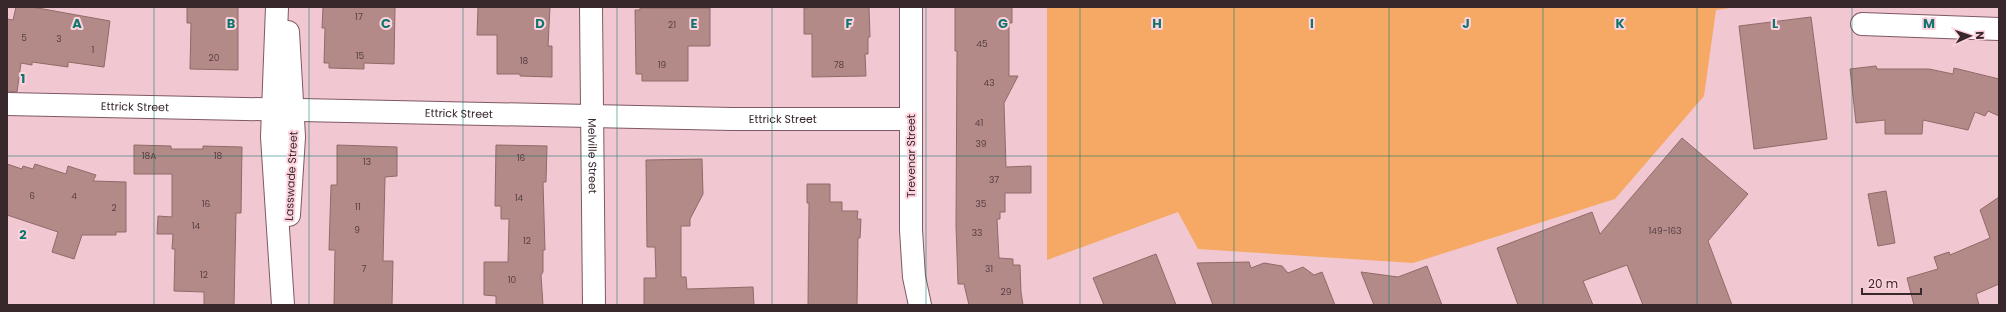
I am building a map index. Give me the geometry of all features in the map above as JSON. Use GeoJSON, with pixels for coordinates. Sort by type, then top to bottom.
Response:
{"type":"FeatureCollection","features":[{"type":"Feature","properties":{"kind":"street","name":"Lasswade Street"},"geometry":{"type":"LineString","coordinates":[[277,7],[282,110],[294,138],[282,301]]}},
{"type":"Feature","properties":{"kind":"street","name":"Lasswade Street"},"geometry":{"type":"LineString","coordinates":[[282,110],[286,7]]}},
{"type":"Feature","properties":{"kind":"street","name":"Melville Street"},"geometry":{"type":"LineString","coordinates":[[591,7],[594,305]]}},
{"type":"Feature","properties":{"kind":"street","name":"Trevenar Street"},"geometry":{"type":"LineString","coordinates":[[911,7],[912,253],[914,277],[920,305]]}},
{"type":"Feature","properties":{"kind":"street"},"geometry":{"type":"LineString","coordinates":[[1862,24],[1999,29]]}},
{"type":"Feature","properties":{"kind":"street","name":"Ettrick Street"},"geometry":{"type":"LineString","coordinates":[[7,104],[732,119],[911,119]]}},
{"type":"Feature","properties":{"kind":"shaded area"},"geometry":{"type":"Polygon","coordinates":[[[1047,7],[1737,7],[1716,10],[1704,96],[1615,199],[1413,263],[1198,249],[1178,212],[1047,260],[1047,7]]]}},
{"type":"Feature","properties":{"kind":"building"},"geometry":{"type":"Polygon","coordinates":[[[16,7],[32,7],[110,21],[104,67],[68,62],[68,67],[32,62],[32,65],[21,63],[17,92],[7,91],[7,19],[13,20],[16,7]]]}},
{"type":"Feature","properties":{"kind":"building"},"geometry":{"type":"Polygon","coordinates":[[[187,7],[238,7],[238,70],[190,69],[191,23],[187,23],[187,7]]]}},
{"type":"Feature","properties":{"kind":"building"},"geometry":{"type":"Polygon","coordinates":[[[323,7],[395,7],[394,64],[364,63],[364,69],[329,68],[329,63],[324,63],[325,28],[322,28],[323,7]]]}},
{"type":"Feature","properties":{"kind":"building"},"geometry":{"type":"Polygon","coordinates":[[[478,7],[550,7],[548,46],[552,46],[552,77],[520,76],[520,74],[497,74],[497,35],[477,35],[478,7]]]}},
{"type":"Feature","properties":{"kind":"building"},"geometry":{"type":"Polygon","coordinates":[[[869,7],[870,37],[868,37],[868,54],[865,54],[866,76],[812,77],[812,34],[804,34],[804,8],[869,7]]]}},
{"type":"Feature","properties":{"kind":"building"},"geometry":{"type":"Polygon","coordinates":[[[955,7],[1012,7],[1012,23],[1009,23],[1009,76],[1018,76],[1004,103],[1006,167],[1031,166],[1031,193],[1005,193],[1005,212],[1000,212],[1000,219],[997,219],[999,258],[1013,259],[1013,265],[1020,265],[1023,305],[969,305],[964,284],[958,284],[956,225],[957,51],[955,51],[955,7]]]}},
{"type":"Feature","properties":{"kind":"building"},"geometry":{"type":"Polygon","coordinates":[[[640,8],[710,8],[710,46],[688,46],[688,81],[642,81],[642,74],[636,74],[635,10],[640,10],[640,8]]]}},
{"type":"Feature","properties":{"kind":"building"},"geometry":{"type":"Polygon","coordinates":[[[1811,17],[1827,139],[1754,149],[1739,26],[1811,17]]]}},
{"type":"Feature","properties":{"kind":"building"},"geometry":{"type":"Polygon","coordinates":[[[1876,66],[1877,69],[1929,69],[1953,74],[1954,68],[1999,79],[1999,116],[1988,111],[1985,116],[1975,112],[1968,130],[1923,120],[1922,134],[1885,134],[1885,120],[1856,123],[1850,69],[1876,66]]]}},
{"type":"Feature","properties":{"kind":"building"},"geometry":{"type":"Polygon","coordinates":[[[1682,138],[1748,194],[1708,241],[1732,305],[1643,305],[1627,265],[1583,281],[1593,305],[1518,305],[1497,248],[1592,212],[1600,234],[1682,138]]]}},
{"type":"Feature","properties":{"kind":"building"},"geometry":{"type":"Polygon","coordinates":[[[134,145],[171,146],[171,149],[203,149],[203,146],[242,147],[241,213],[236,213],[234,305],[204,305],[204,292],[174,291],[175,249],[172,249],[173,234],[157,234],[158,216],[172,217],[172,174],[134,174],[134,145]]]}},
{"type":"Feature","properties":{"kind":"building"},"geometry":{"type":"Polygon","coordinates":[[[337,145],[397,147],[397,176],[385,177],[383,261],[393,261],[392,305],[334,305],[335,250],[329,250],[331,185],[337,185],[337,145]]]}},
{"type":"Feature","properties":{"kind":"building"},"geometry":{"type":"Polygon","coordinates":[[[496,145],[547,146],[546,182],[543,182],[545,250],[543,250],[543,272],[541,275],[543,305],[496,305],[496,296],[484,295],[484,262],[508,262],[509,219],[501,219],[501,206],[495,206],[496,145]]]}},
{"type":"Feature","properties":{"kind":"building"},"geometry":{"type":"Polygon","coordinates":[[[702,159],[703,194],[690,219],[690,226],[681,226],[681,277],[686,277],[687,289],[753,287],[754,305],[644,305],[644,278],[656,278],[655,247],[647,247],[646,160],[702,159]]]}},
{"type":"Feature","properties":{"kind":"building"},"geometry":{"type":"Polygon","coordinates":[[[7,164],[22,169],[23,166],[33,169],[35,164],[66,174],[68,166],[96,175],[93,181],[126,182],[126,232],[116,232],[116,235],[82,235],[74,259],[52,252],[58,232],[7,215],[7,164]]]}},
{"type":"Feature","properties":{"kind":"building"},"geometry":{"type":"Polygon","coordinates":[[[807,184],[830,184],[830,202],[842,202],[842,211],[858,211],[857,219],[861,219],[860,238],[858,238],[857,305],[808,305],[809,203],[807,203],[807,184]]]}},
{"type":"Feature","properties":{"kind":"building"},"geometry":{"type":"Polygon","coordinates":[[[1886,191],[1895,243],[1878,246],[1868,194],[1886,191]]]}},
{"type":"Feature","properties":{"kind":"building"},"geometry":{"type":"Polygon","coordinates":[[[1999,197],[1999,284],[1976,294],[1979,305],[1914,305],[1907,278],[1938,269],[1934,257],[1949,252],[1950,255],[1990,238],[1980,210],[1999,197]]]}},
{"type":"Feature","properties":{"kind":"building"},"geometry":{"type":"Polygon","coordinates":[[[1156,254],[1176,305],[1104,305],[1093,278],[1156,254]]]}},
{"type":"Feature","properties":{"kind":"building"},"geometry":{"type":"Polygon","coordinates":[[[1249,262],[1251,268],[1264,263],[1282,266],[1288,273],[1303,267],[1314,275],[1322,272],[1335,305],[1213,305],[1197,263],[1249,262]]]}},
{"type":"Feature","properties":{"kind":"building"},"geometry":{"type":"Polygon","coordinates":[[[1427,266],[1442,305],[1374,305],[1361,272],[1398,277],[1427,266]]]}}]}
